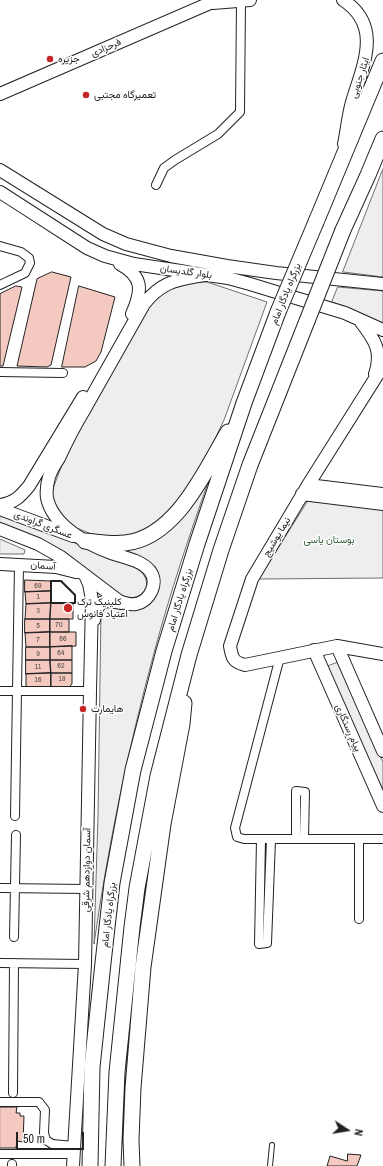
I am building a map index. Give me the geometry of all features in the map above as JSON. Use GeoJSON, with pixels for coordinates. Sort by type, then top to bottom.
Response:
{"type":"FeatureCollection","features":[{"type":"Feature","properties":{"kind":"highway","name":"بزرگراه یادگار امام"},"geometry":{"type":"LineString","coordinates":[[90,1166],[92,1067],[112,883],[133,770],[164,651],[197,544],[244,403],[278,312],[383,61]]}},
{"type":"Feature","properties":{"kind":"highway"},"geometry":{"type":"LineString","coordinates":[[113,1166],[117,1072],[137,888],[158,776],[189,655],[250,465],[343,230],[383,139]]}},
{"type":"Feature","properties":{"kind":"highway"},"geometry":{"type":"LineString","coordinates":[[85,541],[125,543],[136,541],[147,537],[167,523],[178,512],[200,479],[244,403]]}},
{"type":"Feature","properties":{"kind":"highway"},"geometry":{"type":"LineString","coordinates":[[132,1166],[131,1140],[133,1088],[143,967],[163,824],[182,724],[189,655]]}},
{"type":"Feature","properties":{"kind":"street","name":"ایثار جنوبی"},"geometry":{"type":"LineString","coordinates":[[340,165],[352,103],[367,57],[370,41],[369,34],[362,18],[343,0]]}},
{"type":"Feature","properties":{"kind":"street"},"geometry":{"type":"LineString","coordinates":[[156,185],[164,168],[218,134],[240,112],[245,1],[214,1]]}},
{"type":"Feature","properties":{"kind":"street","name":"فرحزادی"},"geometry":{"type":"LineString","coordinates":[[0,94],[214,1]]}},
{"type":"Feature","properties":{"kind":"street","name":"بلوار گلدیسان"},"geometry":{"type":"LineString","coordinates":[[0,170],[103,234],[126,244],[171,256],[227,266],[276,273],[383,284]]}},
{"type":"Feature","properties":{"kind":"street","name":"بلوار گلدیسان"},"geometry":{"type":"LineString","coordinates":[[0,192],[87,248],[105,256],[134,264],[228,278],[345,313],[383,330]]}},
{"type":"Feature","properties":{"kind":"street"},"geometry":{"type":"LineString","coordinates":[[0,246],[21,252],[29,258],[30,263],[25,273],[0,285]]}},
{"type":"Feature","properties":{"kind":"street"},"geometry":{"type":"LineString","coordinates":[[0,505],[13,502],[19,498],[29,486],[127,326],[136,304],[139,287],[136,277],[128,269],[105,256]]}},
{"type":"Feature","properties":{"kind":"street"},"geometry":{"type":"LineString","coordinates":[[91,633],[94,618],[102,603],[110,600],[126,604],[143,602],[149,596],[153,588],[153,579],[150,571],[144,566],[85,541],[62,524],[51,511],[47,494],[50,476],[75,426],[144,304],[152,294],[174,280],[204,275]]}},
{"type":"Feature","properties":{"kind":"street"},"geometry":{"type":"LineString","coordinates":[[358,319],[378,346],[378,362],[372,382]]}},
{"type":"Feature","properties":{"kind":"street"},"geometry":{"type":"LineString","coordinates":[[372,382],[383,366]]}},
{"type":"Feature","properties":{"kind":"street"},"geometry":{"type":"LineString","coordinates":[[0,372],[63,373]]}},
{"type":"Feature","properties":{"kind":"street","name":"نیما یوشیج"},"geometry":{"type":"LineString","coordinates":[[280,657],[245,665],[236,662],[232,656],[230,646],[252,579],[305,489],[372,382]]}},
{"type":"Feature","properties":{"kind":"street"},"geometry":{"type":"LineString","coordinates":[[305,489],[383,494]]}},
{"type":"Feature","properties":{"kind":"street"},"geometry":{"type":"LineString","coordinates":[[305,489],[383,504]]}},
{"type":"Feature","properties":{"kind":"street","name":"عسگری گراوندی"},"geometry":{"type":"LineString","coordinates":[[0,509],[85,541]]}},
{"type":"Feature","properties":{"kind":"street","name":"عسگری گراوندی"},"geometry":{"type":"LineString","coordinates":[[0,529],[24,538],[61,557],[126,604]]}},
{"type":"Feature","properties":{"kind":"street"},"geometry":{"type":"LineString","coordinates":[[15,816],[20,565],[30,561],[34,558],[35,554],[31,544],[24,538]]}},
{"type":"Feature","properties":{"kind":"street","name":"آسمان"},"geometry":{"type":"LineString","coordinates":[[0,564],[56,567],[85,575]]}},
{"type":"Feature","properties":{"kind":"street","name":"آسمان دوازدهم شرقی"},"geometry":{"type":"LineString","coordinates":[[74,1155],[85,964],[91,592],[85,575]]}},
{"type":"Feature","properties":{"kind":"street"},"geometry":{"type":"LineString","coordinates":[[337,646],[383,752]]}},
{"type":"Feature","properties":{"kind":"street"},"geometry":{"type":"LineString","coordinates":[[383,654],[337,646],[280,657],[234,828],[237,837],[244,839],[383,839]]}},
{"type":"Feature","properties":{"kind":"street","name":"پیام رستگاری"},"geometry":{"type":"LineString","coordinates":[[314,650],[383,806]]}},
{"type":"Feature","properties":{"kind":"street"},"geometry":{"type":"LineString","coordinates":[[0,691],[90,691]]}},
{"type":"Feature","properties":{"kind":"street"},"geometry":{"type":"LineString","coordinates":[[296,839],[296,791],[305,792],[304,839]]}},
{"type":"Feature","properties":{"kind":"street"},"geometry":{"type":"LineString","coordinates":[[14,937],[16,834]]}},
{"type":"Feature","properties":{"kind":"street"},"geometry":{"type":"LineString","coordinates":[[359,839],[359,919]]}},
{"type":"Feature","properties":{"kind":"street"},"geometry":{"type":"LineString","coordinates":[[261,840],[259,944],[267,943],[271,840]]}},
{"type":"Feature","properties":{"kind":"street"},"geometry":{"type":"LineString","coordinates":[[0,888],[86,888]]}},
{"type":"Feature","properties":{"kind":"street"},"geometry":{"type":"LineString","coordinates":[[0,963],[85,964]]}},
{"type":"Feature","properties":{"kind":"street"},"geometry":{"type":"LineString","coordinates":[[13,1093],[14,963]]}},
{"type":"Feature","properties":{"kind":"street"},"geometry":{"type":"LineString","coordinates":[[0,1102],[39,1102],[45,1110],[45,1136],[52,1144],[74,1155]]}},
{"type":"Feature","properties":{"kind":"street"},"geometry":{"type":"LineString","coordinates":[[52,1144],[52,1154]]}},
{"type":"Feature","properties":{"kind":"street"},"geometry":{"type":"LineString","coordinates":[[0,1154],[74,1155]]}},
{"type":"Feature","properties":{"kind":"lane"},"geometry":{"type":"LineString","coordinates":[[270,1166],[272,1145]]}},
{"type":"Feature","properties":{"kind":"green space"},"geometry":{"type":"Polygon","coordinates":[[[383,169],[383,277],[343,272],[383,169]]]}},
{"type":"Feature","properties":{"kind":"green space"},"geometry":{"type":"Polygon","coordinates":[[[190,282],[207,282],[267,302],[224,420],[214,441],[191,483],[168,513],[135,538],[99,537],[69,525],[53,503],[52,491],[65,457],[79,428],[152,302],[164,290],[190,282]]]}},
{"type":"Feature","properties":{"kind":"green space"},"geometry":{"type":"Polygon","coordinates":[[[338,287],[383,291],[383,324],[347,307],[332,302],[338,287]]]}},
{"type":"Feature","properties":{"kind":"green space"},"geometry":{"type":"Polygon","coordinates":[[[211,474],[160,631],[127,761],[112,834],[94,944],[98,816],[101,611],[107,604],[127,609],[158,579],[101,544],[137,545],[211,474]]]}},
{"type":"Feature","properties":{"kind":"green space","name":"بوستان یاسی"},"geometry":{"type":"Polygon","coordinates":[[[310,498],[383,510],[383,578],[259,579],[310,498]]]}},
{"type":"Feature","properties":{"kind":"green space"},"geometry":{"type":"Polygon","coordinates":[[[0,514],[134,566],[142,572],[146,578],[147,585],[145,590],[141,595],[135,597],[127,598],[118,595],[43,540],[0,523],[0,514]]]}},
{"type":"Feature","properties":{"kind":"green space"},"geometry":{"type":"Polygon","coordinates":[[[0,539],[25,550],[24,554],[0,554],[0,539]]]}},
{"type":"Feature","properties":{"kind":"green space"},"geometry":{"type":"Polygon","coordinates":[[[339,662],[383,762],[383,796],[326,667],[339,662]]]}},
{"type":"Feature","properties":{"kind":"building"},"geometry":{"type":"Polygon","coordinates":[[[52,272],[71,277],[51,365],[47,367],[17,366],[37,279],[52,272]]]}},
{"type":"Feature","properties":{"kind":"building"},"geometry":{"type":"Polygon","coordinates":[[[16,286],[22,287],[3,366],[0,366],[0,294],[16,286]]]}},
{"type":"Feature","properties":{"kind":"building"},"geometry":{"type":"Polygon","coordinates":[[[79,286],[115,297],[101,352],[96,361],[85,367],[62,367],[79,286]]]}},
{"type":"Feature","properties":{"kind":"building"},"geometry":{"type":"Polygon","coordinates":[[[25,580],[51,581],[51,591],[25,592],[25,580]]]}},
{"type":"Feature","properties":{"kind":"building"},"geometry":{"type":"Polygon","coordinates":[[[51,591],[51,603],[26,604],[25,592],[51,591]]]}},
{"type":"Feature","properties":{"kind":"building"},"geometry":{"type":"Polygon","coordinates":[[[51,603],[73,603],[73,619],[50,619],[51,603]]]}},
{"type":"Feature","properties":{"kind":"building"},"geometry":{"type":"Polygon","coordinates":[[[51,603],[50,619],[25,619],[26,604],[51,603]]]}},
{"type":"Feature","properties":{"kind":"building"},"geometry":{"type":"Polygon","coordinates":[[[25,619],[50,619],[50,632],[25,633],[25,619]]]}},
{"type":"Feature","properties":{"kind":"building"},"geometry":{"type":"Polygon","coordinates":[[[50,619],[69,619],[69,632],[50,632],[50,619]]]}},
{"type":"Feature","properties":{"kind":"building"},"geometry":{"type":"Polygon","coordinates":[[[50,632],[76,632],[76,646],[50,647],[50,632]]]}},
{"type":"Feature","properties":{"kind":"building"},"geometry":{"type":"Polygon","coordinates":[[[50,632],[50,647],[26,647],[25,633],[50,632]]]}},
{"type":"Feature","properties":{"kind":"building"},"geometry":{"type":"Polygon","coordinates":[[[72,646],[72,660],[50,660],[50,647],[72,646]]]}},
{"type":"Feature","properties":{"kind":"building"},"geometry":{"type":"Polygon","coordinates":[[[26,647],[50,647],[50,660],[26,660],[26,647]]]}},
{"type":"Feature","properties":{"kind":"building"},"geometry":{"type":"Polygon","coordinates":[[[26,660],[50,660],[51,673],[26,674],[26,660]]]}},
{"type":"Feature","properties":{"kind":"building"},"geometry":{"type":"Polygon","coordinates":[[[50,660],[72,660],[72,673],[51,673],[50,660]]]}},
{"type":"Feature","properties":{"kind":"building"},"geometry":{"type":"Polygon","coordinates":[[[51,673],[72,673],[72,684],[68,688],[51,687],[51,673]]]}},
{"type":"Feature","properties":{"kind":"building"},"geometry":{"type":"Polygon","coordinates":[[[51,673],[51,687],[26,687],[26,674],[51,673]]]}},
{"type":"Feature","properties":{"kind":"building"},"geometry":{"type":"Polygon","coordinates":[[[0,1107],[17,1107],[16,1113],[20,1113],[20,1116],[24,1116],[23,1142],[17,1141],[16,1148],[0,1148],[0,1107]]]}},
{"type":"Feature","properties":{"kind":"building"},"geometry":{"type":"Polygon","coordinates":[[[348,1154],[361,1155],[357,1166],[327,1166],[330,1156],[347,1161],[348,1154]]]}},
{"type":"Feature","properties":{"kind":"wall"},"geometry":{"type":"LineString","coordinates":[[51,581],[61,581],[75,595],[75,603],[51,603],[51,581]]}},
{"type":"Feature","properties":{"kind":"place","name":"جزیره"},"geometry":{"type":"Point","coordinates":[50,59]}},
{"type":"Feature","properties":{"kind":"place","name":"تعمیرگاه مجتبی"},"geometry":{"type":"Point","coordinates":[86,95]}},
{"type":"Feature","properties":{"kind":"place","name":"کلینیک ترک اعتیاد فانوس"},"geometry":{"type":"Point","coordinates":[68,608]}},
{"type":"Feature","properties":{"kind":"place","name":"هایمارت"},"geometry":{"type":"Point","coordinates":[83,709]}}]}
